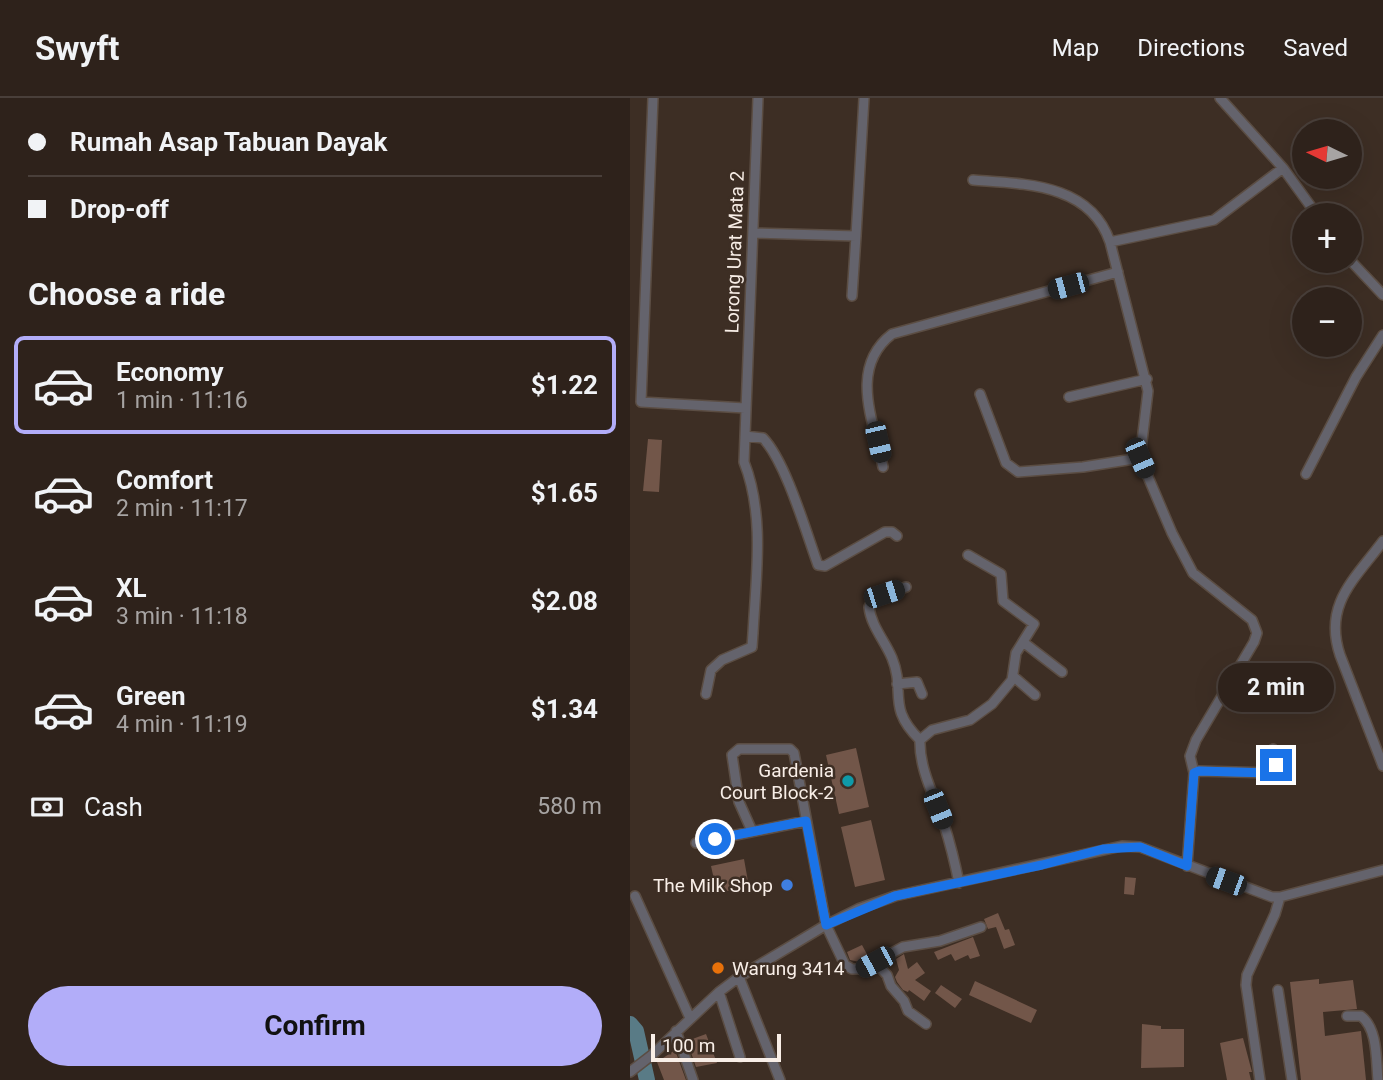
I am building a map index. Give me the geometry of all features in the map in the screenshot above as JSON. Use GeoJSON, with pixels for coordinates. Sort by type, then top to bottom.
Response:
{"type":"FeatureCollection","features":[{"type":"Feature","properties":{"kind":"street"},"geometry":{"type":"LineString","coordinates":[[653,98],[641,402],[745,408]]}},
{"type":"Feature","properties":{"kind":"street","name":"Lorong Urat Mata 2"},"geometry":{"type":"LineString","coordinates":[[706,694],[711,670],[722,660],[751,647],[758,540],[754,495],[744,462],[758,98]]}},
{"type":"Feature","properties":{"kind":"street"},"geometry":{"type":"LineString","coordinates":[[852,296],[864,98]]}},
{"type":"Feature","properties":{"kind":"street"},"geometry":{"type":"LineString","coordinates":[[1220,98],[1283,168],[1308,203]]}},
{"type":"Feature","properties":{"kind":"street"},"geometry":{"type":"LineString","coordinates":[[1110,242],[1214,220],[1283,168]]}},
{"type":"Feature","properties":{"kind":"street"},"geometry":{"type":"LineString","coordinates":[[973,180],[1023,183],[1059,192],[1081,203],[1105,228],[1147,379],[1148,403],[1140,458],[1187,562],[1198,578],[1252,621],[1257,633],[1255,642],[1196,740],[1190,756],[1194,773],[1187,866]]}},
{"type":"Feature","properties":{"kind":"street"},"geometry":{"type":"LineString","coordinates":[[753,233],[856,236]]}},
{"type":"Feature","properties":{"kind":"street"},"geometry":{"type":"LineString","coordinates":[[884,467],[867,392],[866,373],[881,342],[892,334],[1118,272]]}},
{"type":"Feature","properties":{"kind":"street"},"geometry":{"type":"LineString","coordinates":[[1362,273],[1383,295]]}},
{"type":"Feature","properties":{"kind":"street"},"geometry":{"type":"LineString","coordinates":[[1306,474],[1356,377],[1383,335]]}},
{"type":"Feature","properties":{"kind":"street"},"geometry":{"type":"LineString","coordinates":[[1069,397],[1147,379]]}},
{"type":"Feature","properties":{"kind":"street"},"geometry":{"type":"LineString","coordinates":[[980,394],[1006,463],[1018,472],[1083,467],[1140,458]]}},
{"type":"Feature","properties":{"kind":"street"},"geometry":{"type":"LineString","coordinates":[[745,436],[763,438],[774,450],[818,565],[825,566],[885,532],[892,532],[897,536]]}},
{"type":"Feature","properties":{"kind":"street"},"geometry":{"type":"LineString","coordinates":[[1383,541],[1345,592],[1338,604],[1334,621],[1335,641],[1379,744],[1383,766]]}},
{"type":"Feature","properties":{"kind":"street"},"geometry":{"type":"LineString","coordinates":[[920,740],[932,730],[970,720],[992,704],[1013,676],[1016,653],[1033,628],[1033,621],[1003,601],[1001,574],[968,555]]}},
{"type":"Feature","properties":{"kind":"street"},"geometry":{"type":"LineString","coordinates":[[906,587],[873,599],[869,607],[892,658],[898,707],[911,732],[920,740],[921,754],[959,883]]}},
{"type":"Feature","properties":{"kind":"street"},"geometry":{"type":"LineString","coordinates":[[1023,642],[1062,672]]}},
{"type":"Feature","properties":{"kind":"street"},"geometry":{"type":"LineString","coordinates":[[1013,676],[1035,695]]}},
{"type":"Feature","properties":{"kind":"street"},"geometry":{"type":"LineString","coordinates":[[897,684],[917,682],[922,694]]}},
{"type":"Feature","properties":{"kind":"street"},"geometry":{"type":"LineString","coordinates":[[752,831],[739,802],[732,755],[739,749],[790,749],[794,753],[826,925],[848,967],[862,969],[903,947],[940,940],[981,927]]}},
{"type":"Feature","properties":{"kind":"street"},"geometry":{"type":"LineString","coordinates":[[1194,773],[1273,773],[1276,768],[1273,749]]}},
{"type":"Feature","properties":{"kind":"street"},"geometry":{"type":"LineString","coordinates":[[696,843],[806,821]]}},
{"type":"Feature","properties":{"kind":"street"},"geometry":{"type":"LineString","coordinates":[[630,1072],[739,977],[826,925],[895,896],[1122,846],[1140,847],[1266,895],[1280,897],[1383,870]]}},
{"type":"Feature","properties":{"kind":"street"},"geometry":{"type":"LineString","coordinates":[[635,896],[690,1018]]}},
{"type":"Feature","properties":{"kind":"street"},"geometry":{"type":"LineString","coordinates":[[1261,1080],[1246,985],[1247,975],[1280,897]]}},
{"type":"Feature","properties":{"kind":"street"},"geometry":{"type":"LineString","coordinates":[[875,962],[887,975],[908,1011],[926,1024]]}},
{"type":"Feature","properties":{"kind":"street"},"geometry":{"type":"LineString","coordinates":[[739,977],[780,1080]]}},
{"type":"Feature","properties":{"kind":"street"},"geometry":{"type":"LineString","coordinates":[[1278,990],[1292,1080]]}},
{"type":"Feature","properties":{"kind":"street"},"geometry":{"type":"LineString","coordinates":[[719,992],[740,1057]]}},
{"type":"Feature","properties":{"kind":"street"},"geometry":{"type":"LineString","coordinates":[[1348,1016],[1361,1016],[1369,1026],[1373,1036],[1378,1080]]}},
{"type":"Feature","properties":{"kind":"street"},"geometry":{"type":"LineString","coordinates":[[676,1031],[693,1080]]}},
{"type":"Feature","properties":{"kind":"building"},"geometry":{"type":"Polygon","coordinates":[[[648,439],[662,440],[659,492],[643,491],[648,439]]]}},
{"type":"Feature","properties":{"kind":"building","name":"Gardenia Court Block-2"},"geometry":{"type":"Polygon","coordinates":[[[856,748],[869,807],[839,814],[826,755],[856,748]]]}},
{"type":"Feature","properties":{"kind":"building"},"geometry":{"type":"Polygon","coordinates":[[[871,820],[885,880],[855,887],[841,827],[871,820]]]}},
{"type":"Feature","properties":{"kind":"building"},"geometry":{"type":"Polygon","coordinates":[[[744,859],[749,887],[717,893],[711,866],[744,859]]]}},
{"type":"Feature","properties":{"kind":"building"},"geometry":{"type":"Polygon","coordinates":[[[1125,877],[1136,878],[1134,895],[1124,894],[1125,877]]]}},
{"type":"Feature","properties":{"kind":"building"},"geometry":{"type":"Polygon","coordinates":[[[998,913],[1005,930],[1009,929],[1015,945],[1004,949],[996,927],[988,929],[984,919],[998,913]]]}},
{"type":"Feature","properties":{"kind":"building"},"geometry":{"type":"Polygon","coordinates":[[[973,937],[980,956],[970,959],[968,955],[955,961],[951,954],[938,960],[934,952],[973,937]]]}},
{"type":"Feature","properties":{"kind":"building"},"geometry":{"type":"Polygon","coordinates":[[[862,945],[869,958],[860,962],[850,960],[847,952],[862,945]]]}},
{"type":"Feature","properties":{"kind":"building"},"geometry":{"type":"Polygon","coordinates":[[[904,954],[908,969],[917,962],[925,973],[915,980],[931,991],[924,1001],[909,990],[903,990],[897,982],[895,977],[899,970],[896,959],[904,954]]]}},
{"type":"Feature","properties":{"kind":"building"},"geometry":{"type":"Polygon","coordinates":[[[1319,979],[1319,984],[1353,980],[1357,1009],[1323,1012],[1325,1036],[1361,1031],[1366,1080],[1301,1080],[1290,982],[1319,979]]]}},
{"type":"Feature","properties":{"kind":"building"},"geometry":{"type":"Polygon","coordinates":[[[975,981],[1037,1010],[1031,1023],[969,995],[975,981]]]}},
{"type":"Feature","properties":{"kind":"building"},"geometry":{"type":"Polygon","coordinates":[[[941,985],[962,999],[955,1008],[935,993],[941,985]]]}},
{"type":"Feature","properties":{"kind":"building"},"geometry":{"type":"Polygon","coordinates":[[[1142,1024],[1161,1026],[1161,1029],[1184,1029],[1184,1067],[1141,1068],[1142,1024]]]}},
{"type":"Feature","properties":{"kind":"building"},"geometry":{"type":"Polygon","coordinates":[[[706,1034],[717,1063],[696,1067],[687,1041],[706,1034]]]}},
{"type":"Feature","properties":{"kind":"building"},"geometry":{"type":"Polygon","coordinates":[[[1243,1038],[1252,1072],[1249,1072],[1251,1080],[1227,1080],[1220,1043],[1243,1038]]]}},
{"type":"Feature","properties":{"kind":"building"},"geometry":{"type":"Polygon","coordinates":[[[675,1050],[686,1080],[664,1080],[657,1062],[675,1050]]]}},
{"type":"Feature","properties":{"kind":"waterway"},"geometry":{"type":"LineString","coordinates":[[630,1024],[636,1031],[647,1080]]}},
{"type":"Feature","properties":{"kind":"place","name":"Gardenia Court Block-2"},"geometry":{"type":"Point","coordinates":[848,781]}},
{"type":"Feature","properties":{"kind":"place","name":"The Milk Shop"},"geometry":{"type":"Point","coordinates":[787,885]}},
{"type":"Feature","properties":{"kind":"place","name":"Warung 3414"},"geometry":{"type":"Point","coordinates":[718,968]}},
{"type":"Feature","properties":{"kind":"route"},"geometry":{"type":"LineString","coordinates":[[715,839],[806,821],[826,925],[858,909],[895,896],[1042,865],[1103,849],[1140,847],[1187,866],[1194,773],[1270,773],[1275,771],[1276,765]]}}]}
